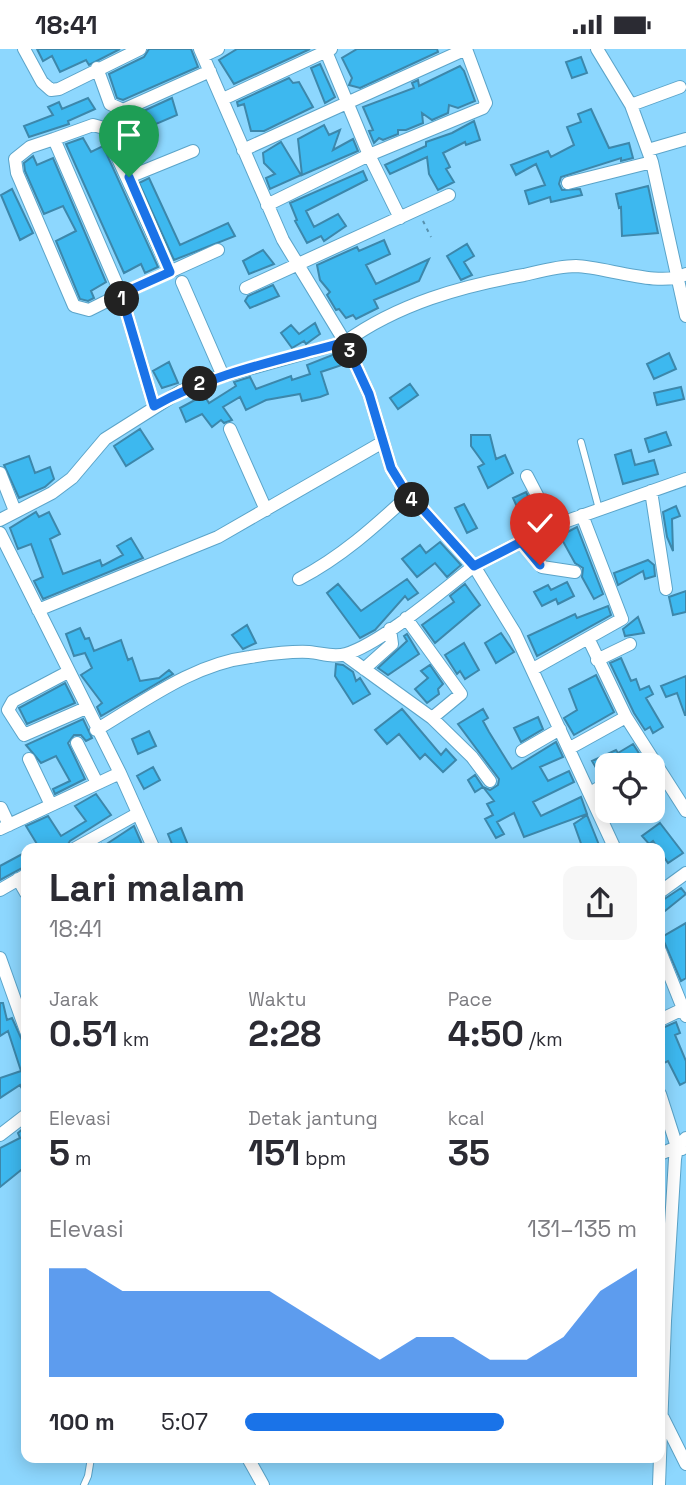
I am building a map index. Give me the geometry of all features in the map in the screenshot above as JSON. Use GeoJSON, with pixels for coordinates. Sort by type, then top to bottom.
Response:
{"type":"FeatureCollection","features":[{"type":"Feature","properties":{"kind":"street"},"geometry":{"type":"LineString","coordinates":[[24,49],[42,82],[51,90],[59,89],[139,49]]}},
{"type":"Feature","properties":{"kind":"street"},"geometry":{"type":"LineString","coordinates":[[218,49],[202,53],[209,71],[267,205],[345,342],[369,394],[391,468],[408,496],[451,538],[474,566],[515,633],[592,792],[609,843]]}},
{"type":"Feature","properties":{"kind":"street"},"geometry":{"type":"LineString","coordinates":[[243,151],[466,49],[486,103],[483,108],[369,155],[267,205]]}},
{"type":"Feature","properties":{"kind":"street"},"geometry":{"type":"LineString","coordinates":[[597,49],[631,105],[650,156],[682,276],[686,316]]}},
{"type":"Feature","properties":{"kind":"street"},"geometry":{"type":"LineString","coordinates":[[223,99],[328,50],[369,155],[400,218]]}},
{"type":"Feature","properties":{"kind":"street"},"geometry":{"type":"LineString","coordinates":[[97,68],[110,104],[123,110],[209,71]]}},
{"type":"Feature","properties":{"kind":"street"},"geometry":{"type":"LineString","coordinates":[[631,105],[680,87]]}},
{"type":"Feature","properties":{"kind":"street"},"geometry":{"type":"LineString","coordinates":[[170,272],[129,177],[100,125],[30,147],[15,159],[15,165],[74,306],[89,310],[218,250]]}},
{"type":"Feature","properties":{"kind":"street"},"geometry":{"type":"LineString","coordinates":[[54,139],[121,294],[154,406]]}},
{"type":"Feature","properties":{"kind":"street"},"geometry":{"type":"LineString","coordinates":[[568,183],[650,156],[686,139]]}},
{"type":"Feature","properties":{"kind":"street"},"geometry":{"type":"LineString","coordinates":[[129,177],[194,151]]}},
{"type":"Feature","properties":{"kind":"street"},"geometry":{"type":"LineString","coordinates":[[246,288],[449,195]]}},
{"type":"Feature","properties":{"kind":"street"},"geometry":{"type":"LineString","coordinates":[[0,520],[72,478],[105,439],[181,391],[223,376],[345,342],[370,326],[447,292],[573,266],[682,276]]}},
{"type":"Feature","properties":{"kind":"street"},"geometry":{"type":"LineString","coordinates":[[182,282],[223,376]]}},
{"type":"Feature","properties":{"kind":"street"},"geometry":{"type":"LineString","coordinates":[[230,429],[266,510]]}},
{"type":"Feature","properties":{"kind":"street"},"geometry":{"type":"LineString","coordinates":[[38,610],[189,551],[383,442]]}},
{"type":"Feature","properties":{"kind":"street"},"geometry":{"type":"LineString","coordinates":[[0,473],[15,511]]}},
{"type":"Feature","properties":{"kind":"street"},"geometry":{"type":"LineString","coordinates":[[527,476],[553,526]]}},
{"type":"Feature","properties":{"kind":"street"},"geometry":{"type":"LineString","coordinates":[[345,655],[406,618],[474,566],[553,526],[686,479]]}},
{"type":"Feature","properties":{"kind":"street"},"geometry":{"type":"LineString","coordinates":[[651,491],[666,589]]}},
{"type":"Feature","properties":{"kind":"street"},"geometry":{"type":"LineString","coordinates":[[299,579],[334,561],[408,496]]}},
{"type":"Feature","properties":{"kind":"street"},"geometry":{"type":"LineString","coordinates":[[533,670],[619,622],[622,616],[582,515]]}},
{"type":"Feature","properties":{"kind":"street"},"geometry":{"type":"LineString","coordinates":[[0,533],[96,730],[120,772],[151,843]]}},
{"type":"Feature","properties":{"kind":"street"},"geometry":{"type":"LineString","coordinates":[[521,542],[542,567],[575,572]]}},
{"type":"Feature","properties":{"kind":"street"},"geometry":{"type":"LineString","coordinates":[[406,618],[461,694],[432,718]]}},
{"type":"Feature","properties":{"kind":"street"},"geometry":{"type":"LineString","coordinates":[[364,669],[392,643],[390,629]]}},
{"type":"Feature","properties":{"kind":"street"},"geometry":{"type":"LineString","coordinates":[[589,640],[642,753]]}},
{"type":"Feature","properties":{"kind":"street"},"geometry":{"type":"LineString","coordinates":[[597,660],[630,644]]}},
{"type":"Feature","properties":{"kind":"street"},"geometry":{"type":"LineString","coordinates":[[96,730],[166,687],[216,664],[248,657],[307,652],[345,655],[432,718],[472,757],[490,781]]}},
{"type":"Feature","properties":{"kind":"street"},"geometry":{"type":"LineString","coordinates":[[68,673],[13,701],[8,710],[13,723],[24,735],[86,708]]}},
{"type":"Feature","properties":{"kind":"street"},"geometry":{"type":"LineString","coordinates":[[570,748],[626,717]]}},
{"type":"Feature","properties":{"kind":"street"},"geometry":{"type":"LineString","coordinates":[[522,751],[561,729]]}},
{"type":"Feature","properties":{"kind":"street"},"geometry":{"type":"LineString","coordinates":[[78,743],[97,783]]}},
{"type":"Feature","properties":{"kind":"street"},"geometry":{"type":"LineString","coordinates":[[29,759],[51,805]]}},
{"type":"Feature","properties":{"kind":"street"},"geometry":{"type":"LineString","coordinates":[[1,808],[5,827],[120,772]]}},
{"type":"Feature","properties":{"kind":"street"},"geometry":{"type":"LineString","coordinates":[[665,785],[686,811]]}},
{"type":"Feature","properties":{"kind":"street"},"geometry":{"type":"LineString","coordinates":[[85,843],[137,814]]}},
{"type":"Feature","properties":{"kind":"street"},"geometry":{"type":"LineString","coordinates":[[665,888],[686,873]]}},
{"type":"Feature","properties":{"kind":"street"},"geometry":{"type":"LineString","coordinates":[[0,890],[21,878]]}},
{"type":"Feature","properties":{"kind":"street"},"geometry":{"type":"LineString","coordinates":[[0,958],[21,1017]]}},
{"type":"Feature","properties":{"kind":"street"},"geometry":{"type":"LineString","coordinates":[[665,963],[685,1012],[665,1018]]}},
{"type":"Feature","properties":{"kind":"street"},"geometry":{"type":"LineString","coordinates":[[674,985],[686,979]]}},
{"type":"Feature","properties":{"kind":"street"},"geometry":{"type":"LineString","coordinates":[[665,1105],[683,1145],[672,1211],[665,1321],[665,1371]]}},
{"type":"Feature","properties":{"kind":"street"},"geometry":{"type":"LineString","coordinates":[[0,1135],[21,1119]]}},
{"type":"Feature","properties":{"kind":"street"},"geometry":{"type":"LineString","coordinates":[[665,1152],[683,1145]]}},
{"type":"Feature","properties":{"kind":"street"},"geometry":{"type":"LineString","coordinates":[[665,1422],[686,1464]]}},
{"type":"Feature","properties":{"kind":"street"},"geometry":{"type":"LineString","coordinates":[[251,1463],[263,1485]]}},
{"type":"Feature","properties":{"kind":"street"},"geometry":{"type":"LineString","coordinates":[[659,1485],[660,1463]]}},
{"type":"Feature","properties":{"kind":"lane"},"geometry":{"type":"LineString","coordinates":[[581,442],[599,509]]}},
{"type":"Feature","properties":{"kind":"lane"},"geometry":{"type":"LineString","coordinates":[[84,1485],[90,1463]]}},
{"type":"Feature","properties":{"kind":"path"},"geometry":{"type":"LineString","coordinates":[[418,211],[431,237]]}},
{"type":"Feature","properties":{"kind":"building"},"geometry":{"type":"Polygon","coordinates":[[[37,49],[120,49],[89,65],[86,60],[60,72],[52,56],[43,61],[37,49]]]}},
{"type":"Feature","properties":{"kind":"building"},"geometry":{"type":"Polygon","coordinates":[[[149,49],[191,49],[198,67],[123,100],[117,98],[109,74],[144,57],[149,49]]]}},
{"type":"Feature","properties":{"kind":"building"},"geometry":{"type":"Polygon","coordinates":[[[237,49],[310,49],[234,84],[219,60],[237,49]]]}},
{"type":"Feature","properties":{"kind":"building"},"geometry":{"type":"Polygon","coordinates":[[[357,49],[437,49],[438,52],[360,88],[349,85],[352,78],[342,58],[357,49]]]}},
{"type":"Feature","properties":{"kind":"building"},"geometry":{"type":"Polygon","coordinates":[[[581,57],[587,73],[572,78],[566,62],[581,57]]]}},
{"type":"Feature","properties":{"kind":"building"},"geometry":{"type":"Polygon","coordinates":[[[320,64],[335,97],[325,103],[311,68],[320,64]]]}},
{"type":"Feature","properties":{"kind":"building"},"geometry":{"type":"Polygon","coordinates":[[[460,66],[475,101],[458,108],[449,105],[448,113],[432,120],[422,113],[423,123],[406,130],[398,130],[398,134],[383,140],[379,138],[374,143],[369,131],[373,130],[363,107],[414,88],[412,83],[418,80],[419,86],[460,66]]]}},
{"type":"Feature","properties":{"kind":"building"},"geometry":{"type":"Polygon","coordinates":[[[289,78],[293,83],[299,82],[313,107],[264,131],[251,131],[244,104],[238,106],[237,102],[289,78]]]}},
{"type":"Feature","properties":{"kind":"building"},"geometry":{"type":"Polygon","coordinates":[[[88,98],[95,109],[68,121],[69,124],[29,137],[24,126],[53,115],[48,107],[59,102],[62,109],[88,98]]]}},
{"type":"Feature","properties":{"kind":"building"},"geometry":{"type":"Polygon","coordinates":[[[172,98],[177,115],[135,133],[128,118],[172,98]]]}},
{"type":"Feature","properties":{"kind":"building"},"geometry":{"type":"Polygon","coordinates":[[[591,109],[609,148],[629,143],[633,158],[621,161],[621,158],[561,177],[559,184],[562,190],[580,189],[582,195],[551,202],[550,197],[529,204],[525,191],[545,185],[536,164],[516,175],[511,165],[548,151],[551,157],[574,145],[567,127],[581,122],[578,114],[591,109]]]}},
{"type":"Feature","properties":{"kind":"building"},"geometry":{"type":"Polygon","coordinates":[[[474,121],[480,140],[466,145],[465,142],[443,153],[450,167],[446,169],[454,182],[438,190],[429,174],[427,157],[390,174],[385,165],[426,146],[426,142],[452,133],[474,121]]]}},
{"type":"Feature","properties":{"kind":"building"},"geometry":{"type":"Polygon","coordinates":[[[324,125],[329,135],[340,130],[333,150],[353,139],[358,151],[302,175],[298,139],[324,125]]]}},
{"type":"Feature","properties":{"kind":"building"},"geometry":{"type":"Polygon","coordinates":[[[83,138],[91,152],[103,146],[158,267],[145,273],[141,264],[124,273],[66,144],[83,138]]]}},
{"type":"Feature","properties":{"kind":"building"},"geometry":{"type":"Polygon","coordinates":[[[281,142],[301,175],[270,189],[266,178],[275,174],[264,163],[263,153],[281,142]]]}},
{"type":"Feature","properties":{"kind":"building"},"geometry":{"type":"Polygon","coordinates":[[[33,156],[37,165],[53,158],[106,282],[91,291],[94,298],[88,301],[80,299],[56,241],[76,231],[63,206],[44,214],[25,171],[24,163],[33,156]]]}},
{"type":"Feature","properties":{"kind":"building"},"geometry":{"type":"Polygon","coordinates":[[[363,171],[367,180],[306,211],[314,227],[338,214],[346,226],[324,241],[321,236],[307,243],[295,221],[297,220],[290,203],[363,171]]]}},
{"type":"Feature","properties":{"kind":"building"},"geometry":{"type":"Polygon","coordinates":[[[149,178],[180,245],[228,223],[235,236],[174,260],[139,183],[149,178]]]}},
{"type":"Feature","properties":{"kind":"building"},"geometry":{"type":"Polygon","coordinates":[[[648,186],[658,233],[622,236],[621,207],[619,208],[616,194],[648,186]]]}},
{"type":"Feature","properties":{"kind":"building"},"geometry":{"type":"Polygon","coordinates":[[[12,189],[33,233],[20,240],[1,195],[12,189]]]}},
{"type":"Feature","properties":{"kind":"building"},"geometry":{"type":"Polygon","coordinates":[[[384,240],[390,254],[366,265],[376,284],[429,259],[419,281],[374,300],[378,308],[356,319],[353,315],[346,318],[339,309],[336,310],[327,295],[330,292],[320,280],[317,265],[357,247],[359,251],[384,240]]]}},
{"type":"Feature","properties":{"kind":"building"},"geometry":{"type":"Polygon","coordinates":[[[467,244],[474,256],[464,262],[472,275],[461,280],[447,256],[467,244]]]}},
{"type":"Feature","properties":{"kind":"building"},"geometry":{"type":"Polygon","coordinates":[[[263,250],[274,264],[249,274],[243,261],[263,250]]]}},
{"type":"Feature","properties":{"kind":"building"},"geometry":{"type":"Polygon","coordinates":[[[273,285],[279,296],[250,308],[245,301],[248,296],[273,285]]]}},
{"type":"Feature","properties":{"kind":"building"},"geometry":{"type":"Polygon","coordinates":[[[315,323],[320,334],[306,344],[304,341],[292,348],[281,333],[291,325],[299,334],[315,323]]]}},
{"type":"Feature","properties":{"kind":"building"},"geometry":{"type":"Polygon","coordinates":[[[340,352],[345,364],[321,372],[328,394],[320,397],[302,401],[300,394],[266,400],[246,410],[240,397],[223,407],[232,420],[224,423],[221,420],[212,427],[202,414],[186,422],[180,408],[204,395],[209,403],[236,386],[234,382],[250,377],[256,389],[291,376],[292,380],[310,374],[307,365],[340,352]]]}},
{"type":"Feature","properties":{"kind":"building"},"geometry":{"type":"Polygon","coordinates":[[[669,353],[676,369],[654,379],[647,364],[669,353]]]}},
{"type":"Feature","properties":{"kind":"building"},"geometry":{"type":"Polygon","coordinates":[[[169,362],[178,383],[162,388],[153,371],[169,362]]]}},
{"type":"Feature","properties":{"kind":"building"},"geometry":{"type":"Polygon","coordinates":[[[410,384],[418,395],[398,409],[390,398],[410,384]]]}},
{"type":"Feature","properties":{"kind":"building"},"geometry":{"type":"Polygon","coordinates":[[[681,387],[684,399],[657,405],[654,393],[681,387]]]}},
{"type":"Feature","properties":{"kind":"building"},"geometry":{"type":"Polygon","coordinates":[[[140,429],[153,449],[126,466],[114,446],[140,429]]]}},
{"type":"Feature","properties":{"kind":"building"},"geometry":{"type":"Polygon","coordinates":[[[666,432],[671,445],[649,452],[645,439],[666,432]]]}},
{"type":"Feature","properties":{"kind":"building"},"geometry":{"type":"Polygon","coordinates":[[[471,435],[490,435],[496,459],[505,455],[513,473],[488,488],[478,467],[484,464],[471,446],[471,435]]]}},
{"type":"Feature","properties":{"kind":"building"},"geometry":{"type":"Polygon","coordinates":[[[631,450],[635,465],[654,460],[658,474],[623,484],[615,455],[631,450]]]}},
{"type":"Feature","properties":{"kind":"building"},"geometry":{"type":"Polygon","coordinates":[[[29,456],[35,473],[50,467],[54,479],[45,487],[19,498],[4,465],[29,456]]]}},
{"type":"Feature","properties":{"kind":"building"},"geometry":{"type":"Polygon","coordinates":[[[526,492],[537,514],[523,520],[513,498],[526,492]]]}},
{"type":"Feature","properties":{"kind":"building"},"geometry":{"type":"Polygon","coordinates":[[[464,504],[477,528],[467,533],[455,508],[464,504]]]}},
{"type":"Feature","properties":{"kind":"building"},"geometry":{"type":"Polygon","coordinates":[[[676,506],[680,516],[672,519],[673,551],[667,537],[663,512],[676,506]]]}},
{"type":"Feature","properties":{"kind":"building"},"geometry":{"type":"Polygon","coordinates":[[[36,512],[39,517],[49,512],[60,534],[50,539],[63,574],[100,560],[102,566],[123,555],[117,546],[131,538],[143,558],[43,599],[34,581],[43,577],[31,544],[18,549],[10,528],[36,512]]]}},
{"type":"Feature","properties":{"kind":"building"},"geometry":{"type":"Polygon","coordinates":[[[577,527],[603,594],[594,599],[582,577],[583,568],[575,563],[560,536],[577,527]]]}},
{"type":"Feature","properties":{"kind":"building"},"geometry":{"type":"Polygon","coordinates":[[[440,542],[461,565],[447,577],[435,563],[417,577],[402,559],[420,545],[426,553],[440,542]]]}},
{"type":"Feature","properties":{"kind":"building"},"geometry":{"type":"Polygon","coordinates":[[[648,560],[654,565],[655,576],[645,579],[643,571],[618,585],[614,573],[648,560]]]}},
{"type":"Feature","properties":{"kind":"building"},"geometry":{"type":"Polygon","coordinates":[[[407,579],[418,593],[408,600],[405,596],[375,630],[360,638],[327,593],[338,584],[361,611],[407,579]]]}},
{"type":"Feature","properties":{"kind":"building"},"geometry":{"type":"Polygon","coordinates":[[[567,582],[574,596],[558,604],[556,599],[542,606],[534,592],[548,585],[551,590],[567,582]]]}},
{"type":"Feature","properties":{"kind":"building"},"geometry":{"type":"Polygon","coordinates":[[[465,584],[480,605],[435,643],[422,625],[454,602],[450,596],[465,584]]]}},
{"type":"Feature","properties":{"kind":"building"},"geometry":{"type":"Polygon","coordinates":[[[686,591],[686,612],[673,615],[669,597],[686,591]]]}},
{"type":"Feature","properties":{"kind":"building"},"geometry":{"type":"Polygon","coordinates":[[[608,606],[611,615],[537,656],[528,636],[575,614],[577,618],[608,606]]]}},
{"type":"Feature","properties":{"kind":"building"},"geometry":{"type":"Polygon","coordinates":[[[638,617],[644,633],[625,636],[623,629],[638,617]]]}},
{"type":"Feature","properties":{"kind":"building"},"geometry":{"type":"Polygon","coordinates":[[[247,625],[256,643],[243,649],[232,635],[247,625]]]}},
{"type":"Feature","properties":{"kind":"building"},"geometry":{"type":"Polygon","coordinates":[[[80,628],[85,639],[89,638],[94,651],[121,640],[128,660],[132,658],[140,681],[159,678],[169,670],[173,674],[101,716],[97,707],[102,703],[81,675],[92,668],[85,653],[74,656],[66,634],[80,628]]]}},
{"type":"Feature","properties":{"kind":"building"},"geometry":{"type":"Polygon","coordinates":[[[501,633],[514,652],[496,663],[485,643],[501,633]]]}},
{"type":"Feature","properties":{"kind":"building"},"geometry":{"type":"Polygon","coordinates":[[[407,634],[419,654],[388,675],[378,668],[407,641],[404,636],[407,634]]]}},
{"type":"Feature","properties":{"kind":"building"},"geometry":{"type":"Polygon","coordinates":[[[464,643],[479,670],[465,679],[460,671],[457,674],[445,655],[464,643]]]}},
{"type":"Feature","properties":{"kind":"building"},"geometry":{"type":"Polygon","coordinates":[[[621,658],[631,681],[636,679],[640,690],[649,686],[653,694],[646,698],[663,727],[653,733],[650,727],[645,730],[634,713],[610,663],[621,658]]]}},
{"type":"Feature","properties":{"kind":"building"},"geometry":{"type":"Polygon","coordinates":[[[336,664],[353,672],[356,681],[360,678],[370,694],[353,704],[335,676],[336,664]]]}},
{"type":"Feature","properties":{"kind":"building"},"geometry":{"type":"Polygon","coordinates":[[[430,665],[443,684],[438,689],[439,694],[427,703],[415,689],[428,678],[421,671],[430,665]]]}},
{"type":"Feature","properties":{"kind":"building"},"geometry":{"type":"Polygon","coordinates":[[[596,675],[614,712],[574,735],[564,718],[577,710],[569,689],[596,675]]]}},
{"type":"Feature","properties":{"kind":"building"},"geometry":{"type":"Polygon","coordinates":[[[686,676],[685,715],[677,693],[666,697],[661,686],[686,676]]]}},
{"type":"Feature","properties":{"kind":"building"},"geometry":{"type":"Polygon","coordinates":[[[65,683],[75,703],[27,724],[19,708],[65,683]]]}},
{"type":"Feature","properties":{"kind":"building"},"geometry":{"type":"Polygon","coordinates":[[[402,709],[441,755],[446,749],[456,760],[443,772],[425,754],[420,759],[399,734],[387,744],[375,730],[402,709]]]}},
{"type":"Feature","properties":{"kind":"building"},"geometry":{"type":"Polygon","coordinates":[[[483,709],[488,718],[483,721],[512,769],[556,742],[563,757],[540,767],[548,781],[569,771],[574,782],[533,802],[541,816],[581,797],[587,814],[524,837],[514,813],[497,822],[504,834],[496,838],[485,819],[493,815],[487,804],[494,801],[483,787],[490,790],[498,785],[499,779],[458,724],[483,709]]]}},
{"type":"Feature","properties":{"kind":"building"},"geometry":{"type":"Polygon","coordinates":[[[538,717],[543,729],[521,742],[514,728],[538,717]]]}},
{"type":"Feature","properties":{"kind":"building"},"geometry":{"type":"Polygon","coordinates":[[[83,719],[92,738],[86,741],[81,735],[74,735],[68,743],[85,779],[55,794],[53,789],[70,781],[56,756],[41,763],[26,745],[83,719]]]}},
{"type":"Feature","properties":{"kind":"building"},"geometry":{"type":"Polygon","coordinates":[[[149,731],[156,746],[138,754],[132,739],[149,731]]]}},
{"type":"Feature","properties":{"kind":"building"},"geometry":{"type":"Polygon","coordinates":[[[633,744],[639,753],[618,753],[633,744]]]}},
{"type":"Feature","properties":{"kind":"building"},"geometry":{"type":"Polygon","coordinates":[[[153,767],[160,780],[144,789],[137,776],[153,767]]]}},
{"type":"Feature","properties":{"kind":"building"},"geometry":{"type":"Polygon","coordinates":[[[475,775],[483,787],[475,792],[468,780],[475,775]]]}},
{"type":"Feature","properties":{"kind":"building"},"geometry":{"type":"Polygon","coordinates":[[[96,794],[111,815],[69,843],[36,843],[26,826],[48,816],[61,836],[86,821],[75,806],[96,794]]]}},
{"type":"Feature","properties":{"kind":"building"},"geometry":{"type":"Polygon","coordinates":[[[587,815],[598,843],[581,843],[574,824],[587,815]]]}},
{"type":"Feature","properties":{"kind":"building"},"geometry":{"type":"Polygon","coordinates":[[[660,823],[683,853],[668,863],[665,859],[665,843],[648,843],[642,836],[660,823]]]}},
{"type":"Feature","properties":{"kind":"building"},"geometry":{"type":"Polygon","coordinates":[[[134,826],[141,843],[108,843],[134,826]]]}},
{"type":"Feature","properties":{"kind":"building"},"geometry":{"type":"Polygon","coordinates":[[[181,828],[187,843],[172,843],[168,834],[181,828]]]}},
{"type":"Feature","properties":{"kind":"building"},"geometry":{"type":"Polygon","coordinates":[[[21,855],[21,869],[0,880],[0,866],[21,855]]]}},
{"type":"Feature","properties":{"kind":"building"},"geometry":{"type":"Polygon","coordinates":[[[681,888],[686,894],[665,911],[665,899],[681,888]]]}},
{"type":"Feature","properties":{"kind":"building"},"geometry":{"type":"Polygon","coordinates":[[[686,923],[686,978],[681,981],[665,944],[665,935],[686,923]]]}},
{"type":"Feature","properties":{"kind":"building"},"geometry":{"type":"Polygon","coordinates":[[[0,1003],[3,1003],[7,1020],[12,1018],[21,1038],[21,1071],[8,1031],[0,1036],[0,1003]]]}},
{"type":"Feature","properties":{"kind":"building"},"geometry":{"type":"Polygon","coordinates":[[[676,1022],[680,1033],[675,1035],[686,1061],[686,1082],[680,1085],[668,1061],[665,1062],[665,1027],[676,1022]]]}},
{"type":"Feature","properties":{"kind":"building"},"geometry":{"type":"Polygon","coordinates":[[[21,1071],[21,1087],[0,1098],[0,1078],[21,1071]]]}},
{"type":"Feature","properties":{"kind":"building"},"geometry":{"type":"Polygon","coordinates":[[[21,1130],[21,1170],[0,1187],[0,1148],[20,1138],[18,1133],[21,1130]]]}},
{"type":"Feature","properties":{"kind":"route"},"geometry":{"type":"LineString","coordinates":[[129,177],[170,272],[121,294],[154,406],[181,391],[223,376],[345,342],[369,394],[391,468],[408,496],[451,538],[474,566],[521,542],[540,565]]}}]}
